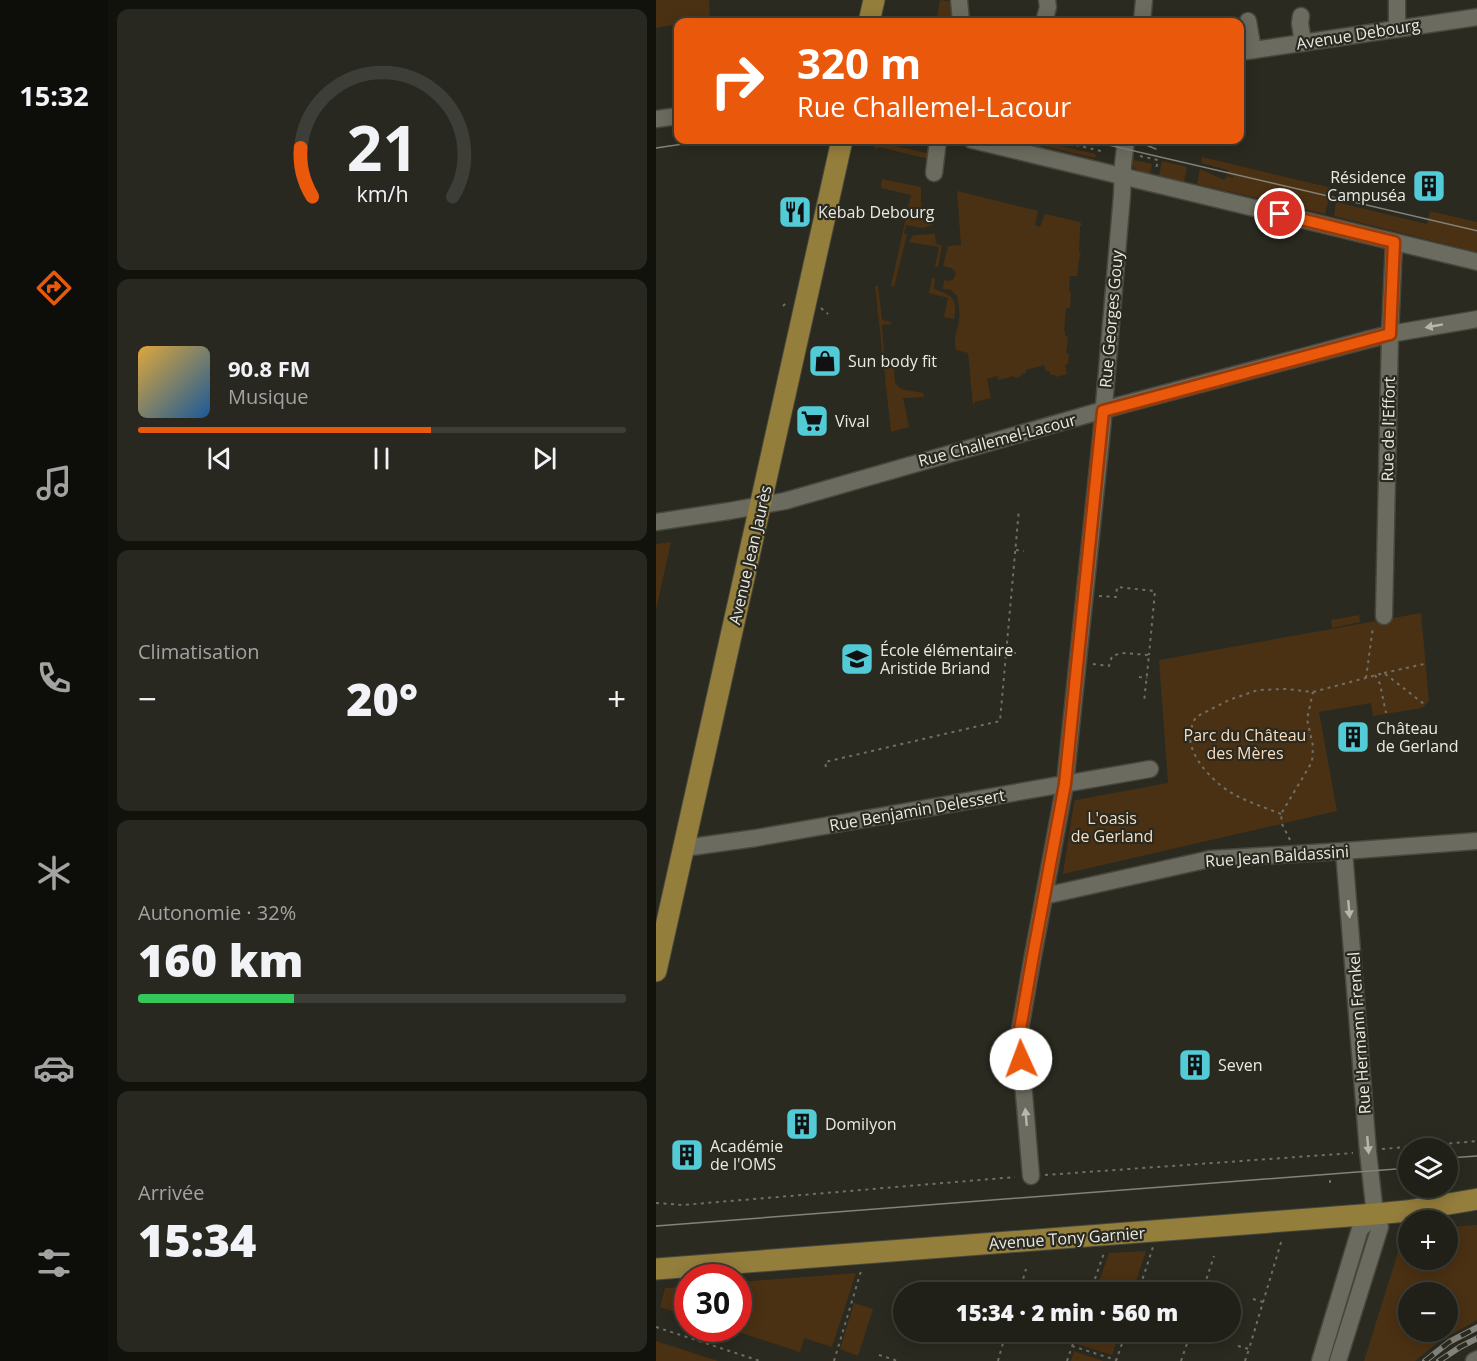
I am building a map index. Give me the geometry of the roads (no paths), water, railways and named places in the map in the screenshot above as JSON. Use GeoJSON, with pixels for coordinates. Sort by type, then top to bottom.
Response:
{"type":"FeatureCollection","features":[{"type":"Feature","properties":{"kind":"main road"},"geometry":{"type":"LineString","coordinates":[[870,18],[874,0]]}},
{"type":"Feature","properties":{"kind":"main road","name":"Avenue Jean Jaurès"},"geometry":{"type":"LineString","coordinates":[[656,970],[841,144]]}},
{"type":"Feature","properties":{"kind":"main road","name":"Avenue Tony Garnier"},"geometry":{"type":"LineString","coordinates":[[656,1269],[1375,1214],[1478,1199]]}},
{"type":"Feature","properties":{"kind":"street"},"geometry":{"type":"LineString","coordinates":[[959,0],[961,18]]}},
{"type":"Feature","properties":{"kind":"street"},"geometry":{"type":"LineString","coordinates":[[1045,18],[1047,0]]}},
{"type":"Feature","properties":{"kind":"street"},"geometry":{"type":"LineString","coordinates":[[1142,18],[1144,0]]}},
{"type":"Feature","properties":{"kind":"street"},"geometry":{"type":"LineString","coordinates":[[1397,0],[1397,29]]}},
{"type":"Feature","properties":{"kind":"street"},"geometry":{"type":"LineString","coordinates":[[1301,16],[1303,43]]}},
{"type":"Feature","properties":{"kind":"street","name":"Avenue Debourg"},"geometry":{"type":"LineString","coordinates":[[1246,51],[1478,17]]}},
{"type":"Feature","properties":{"kind":"street"},"geometry":{"type":"LineString","coordinates":[[1246,51],[1248,21]]}},
{"type":"Feature","properties":{"kind":"street"},"geometry":{"type":"LineString","coordinates":[[656,119],[674,117]]}},
{"type":"Feature","properties":{"kind":"street"},"geometry":{"type":"LineString","coordinates":[[934,173],[938,144]]}},
{"type":"Feature","properties":{"kind":"street"},"geometry":{"type":"LineString","coordinates":[[988,144],[1478,262]]}},
{"type":"Feature","properties":{"kind":"street","name":"Rue Georges Gouy"},"geometry":{"type":"LineString","coordinates":[[1031,1176],[1019,1035],[1065,784],[1103,411],[1126,144]]}},
{"type":"Feature","properties":{"kind":"street","name":"Rue de l'Effort"},"geometry":{"type":"LineString","coordinates":[[1379,619],[1394,242]]}},
{"type":"Feature","properties":{"kind":"street","name":"Rue Challemel-Lacour"},"geometry":{"type":"LineString","coordinates":[[656,522],[785,501],[1103,411],[1390,334],[1478,319]]}},
{"type":"Feature","properties":{"kind":"street","name":"Rue Benjamin Delessert"},"geometry":{"type":"LineString","coordinates":[[684,848],[756,838],[1150,770]]}},
{"type":"Feature","properties":{"kind":"street","name":"Rue Jean Baldassini"},"geometry":{"type":"LineString","coordinates":[[1044,896],[1210,859],[1478,841]]}},
{"type":"Feature","properties":{"kind":"street","name":"Rue Hermann Frenkel"},"geometry":{"type":"LineString","coordinates":[[1338,1361],[1380,1227],[1375,1214],[1368,1152],[1344,851]]}},
{"type":"Feature","properties":{"kind":"street"},"geometry":{"type":"LineString","coordinates":[[1320,1361],[1360,1229],[1375,1214]]}},
{"type":"Feature","properties":{"kind":"tram line"},"geometry":{"type":"LineString","coordinates":[[656,148],[683,144]]}},
{"type":"Feature","properties":{"kind":"tram line"},"geometry":{"type":"LineString","coordinates":[[1104,144],[1478,231]]}},
{"type":"Feature","properties":{"kind":"tram line"},"geometry":{"type":"LineString","coordinates":[[1144,144],[1156,149]]}},
{"type":"Feature","properties":{"kind":"tram line"},"geometry":{"type":"LineString","coordinates":[[1458,1157],[1478,1156]]}},
{"type":"Feature","properties":{"kind":"tram line"},"geometry":{"type":"LineString","coordinates":[[656,1226],[1398,1169]]}},
{"type":"Feature","properties":{"kind":"railway"},"geometry":{"type":"LineString","coordinates":[[1425,1361],[1449,1342],[1478,1327]]}},
{"type":"Feature","properties":{"kind":"railway"},"geometry":{"type":"LineString","coordinates":[[1439,1361],[1478,1338]]}},
{"type":"Feature","properties":{"kind":"place","name":"Résidence Campuséa"},"geometry":{"type":"Point","coordinates":[1429,186]}},
{"type":"Feature","properties":{"kind":"place","name":"Kebab Debourg"},"geometry":{"type":"Point","coordinates":[795,212]}},
{"type":"Feature","properties":{"kind":"place","name":"Sun body fit"},"geometry":{"type":"Point","coordinates":[825,361]}},
{"type":"Feature","properties":{"kind":"place","name":"Vival"},"geometry":{"type":"Point","coordinates":[812,421]}},
{"type":"Feature","properties":{"kind":"place","name":"École élémentaire Aristide Briand"},"geometry":{"type":"Point","coordinates":[857,659]}},
{"type":"Feature","properties":{"kind":"place","name":"Château de Gerland"},"geometry":{"type":"Point","coordinates":[1353,737]}},
{"type":"Feature","properties":{"kind":"place","name":"Seven"},"geometry":{"type":"Point","coordinates":[1195,1065]}},
{"type":"Feature","properties":{"kind":"place","name":"Domilyon"},"geometry":{"type":"Point","coordinates":[802,1124]}},
{"type":"Feature","properties":{"kind":"place","name":"Académie de l'OMS"},"geometry":{"type":"Point","coordinates":[687,1155]}},
{"type":"Feature","properties":{"kind":"park label","name":"Parc du Château des Mères"},"geometry":{"type":"Point","coordinates":[1245,744]}},
{"type":"Feature","properties":{"kind":"park label","name":"L'oasis de Gerland"},"geometry":{"type":"Point","coordinates":[1112,827]}}]}
